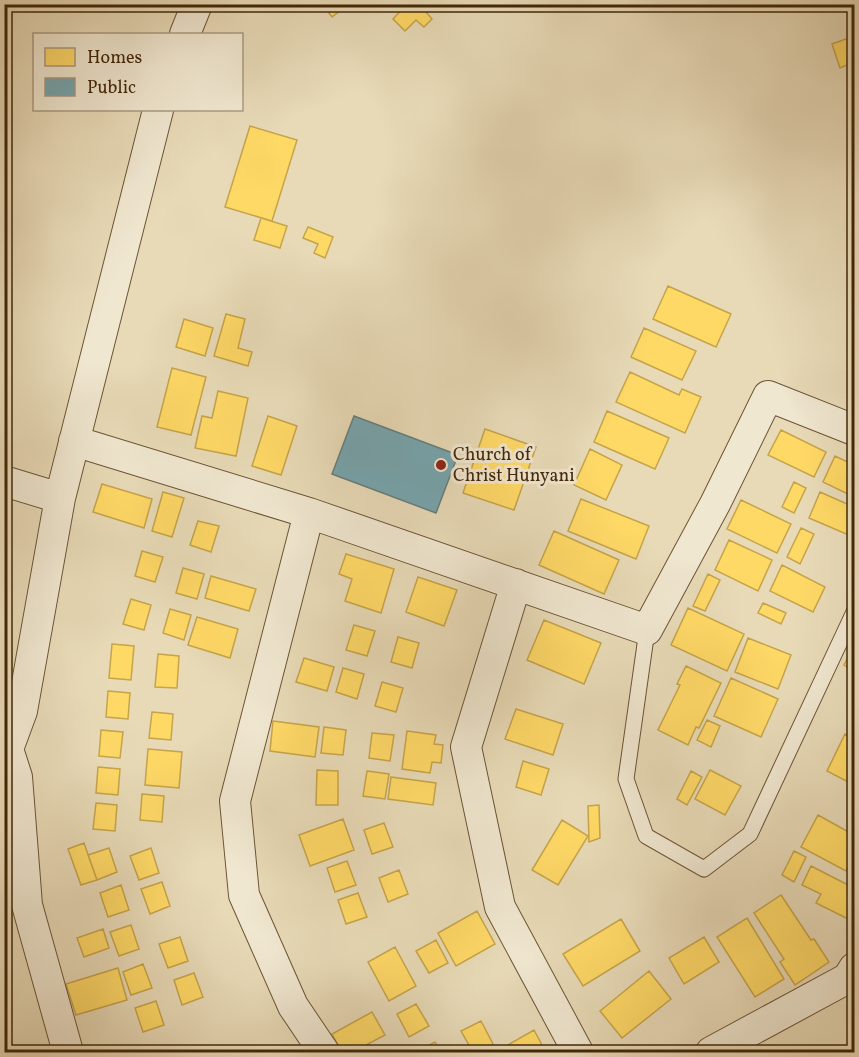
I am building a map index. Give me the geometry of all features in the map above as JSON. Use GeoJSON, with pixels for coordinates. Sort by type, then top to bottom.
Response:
{"type":"FeatureCollection","features":[{"type":"Feature","properties":{"kind":"street"},"geometry":{"type":"LineString","coordinates":[[185,33],[196,4]]}},
{"type":"Feature","properties":{"kind":"street"},"geometry":{"type":"LineString","coordinates":[[68,1053],[27,905],[17,777],[6,750],[22,711],[60,498],[158,111]]}},
{"type":"Feature","properties":{"kind":"street"},"geometry":{"type":"LineString","coordinates":[[74,441],[309,513],[647,630],[715,504],[768,396],[855,430]]}},
{"type":"Feature","properties":{"kind":"street"},"geometry":{"type":"LineString","coordinates":[[4,481],[60,498]]}},
{"type":"Feature","properties":{"kind":"street"},"geometry":{"type":"LineString","coordinates":[[309,513],[235,801],[244,895],[293,1006],[324,1053]]}},
{"type":"Feature","properties":{"kind":"street"},"geometry":{"type":"LineString","coordinates":[[516,584],[466,747],[500,907],[578,1053]]}},
{"type":"Feature","properties":{"kind":"street"},"geometry":{"type":"LineString","coordinates":[[711,1053],[848,978],[855,968]]}},
{"type":"Feature","properties":{"kind":"lane"},"geometry":{"type":"LineString","coordinates":[[647,630],[626,779],[646,836],[704,869],[750,834],[855,612]]}},
{"type":"Feature","properties":{"kind":"building: Homes"},"geometry":{"type":"Polygon","coordinates":[[[322,4],[349,4],[332,17],[322,4]]]}},
{"type":"Feature","properties":{"kind":"building: Homes"},"geometry":{"type":"Polygon","coordinates":[[[407,4],[419,4],[432,19],[424,27],[416,20],[405,31],[393,19],[407,4]]]}},
{"type":"Feature","properties":{"kind":"building: Homes"},"geometry":{"type":"Polygon","coordinates":[[[854,36],[854,62],[840,68],[832,44],[854,36]]]}},
{"type":"Feature","properties":{"kind":"building: Homes"},"geometry":{"type":"Polygon","coordinates":[[[250,126],[297,140],[272,221],[225,207],[250,126]]]}},
{"type":"Feature","properties":{"kind":"building: Homes"},"geometry":{"type":"Polygon","coordinates":[[[261,218],[287,226],[280,248],[254,240],[261,218]]]}},
{"type":"Feature","properties":{"kind":"building: Homes"},"geometry":{"type":"Polygon","coordinates":[[[308,227],[333,237],[325,258],[314,253],[318,244],[303,238],[308,227]]]}},
{"type":"Feature","properties":{"kind":"building: Homes"},"geometry":{"type":"Polygon","coordinates":[[[668,286],[731,314],[716,347],[653,319],[668,286]]]}},
{"type":"Feature","properties":{"kind":"building: Homes"},"geometry":{"type":"Polygon","coordinates":[[[226,314],[245,319],[238,348],[252,352],[248,366],[214,356],[226,314]]]}},
{"type":"Feature","properties":{"kind":"building: Homes"},"geometry":{"type":"Polygon","coordinates":[[[184,319],[213,328],[205,356],[176,347],[184,319]]]}},
{"type":"Feature","properties":{"kind":"building: Homes"},"geometry":{"type":"Polygon","coordinates":[[[644,328],[696,351],[682,380],[631,357],[644,328]]]}},
{"type":"Feature","properties":{"kind":"building: Homes"},"geometry":{"type":"Polygon","coordinates":[[[172,368],[206,377],[191,435],[157,427],[172,368]]]}},
{"type":"Feature","properties":{"kind":"building: Homes"},"geometry":{"type":"Polygon","coordinates":[[[630,372],[679,395],[682,389],[701,397],[685,433],[616,402],[630,372]]]}},
{"type":"Feature","properties":{"kind":"building: Homes"},"geometry":{"type":"Polygon","coordinates":[[[218,391],[248,398],[236,456],[195,448],[202,416],[212,418],[218,391]]]}},
{"type":"Feature","properties":{"kind":"building: Homes"},"geometry":{"type":"Polygon","coordinates":[[[607,411],[669,438],[655,469],[594,442],[607,411]]]}},
{"type":"Feature","properties":{"kind":"building: Homes"},"geometry":{"type":"Polygon","coordinates":[[[268,416],[297,426],[281,475],[252,466],[268,416]]]}},
{"type":"Feature","properties":{"kind":"building: Homes"},"geometry":{"type":"Polygon","coordinates":[[[485,429],[536,447],[514,510],[463,493],[485,429]]]}},
{"type":"Feature","properties":{"kind":"building: Homes"},"geometry":{"type":"Polygon","coordinates":[[[781,430],[826,452],[814,477],[768,455],[781,430]]]}},
{"type":"Feature","properties":{"kind":"building: Homes"},"geometry":{"type":"Polygon","coordinates":[[[590,449],[622,465],[606,500],[574,485],[590,449]]]}},
{"type":"Feature","properties":{"kind":"building: Homes"},"geometry":{"type":"Polygon","coordinates":[[[835,456],[854,465],[854,497],[823,482],[835,456]]]}},
{"type":"Feature","properties":{"kind":"building: Homes"},"geometry":{"type":"Polygon","coordinates":[[[794,482],[806,488],[794,513],[782,507],[794,482]]]}},
{"type":"Feature","properties":{"kind":"building: Homes"},"geometry":{"type":"Polygon","coordinates":[[[102,484],[152,499],[144,528],[93,512],[102,484]]]}},
{"type":"Feature","properties":{"kind":"building: Homes"},"geometry":{"type":"Polygon","coordinates":[[[163,492],[184,498],[172,537],[152,531],[163,492]]]}},
{"type":"Feature","properties":{"kind":"building: Homes"},"geometry":{"type":"Polygon","coordinates":[[[820,492],[854,507],[854,527],[851,536],[809,518],[820,492]]]}},
{"type":"Feature","properties":{"kind":"building: Homes"},"geometry":{"type":"Polygon","coordinates":[[[581,499],[649,526],[636,559],[568,531],[581,499]]]}},
{"type":"Feature","properties":{"kind":"building: Homes"},"geometry":{"type":"Polygon","coordinates":[[[741,500],[791,524],[777,553],[727,529],[741,500]]]}},
{"type":"Feature","properties":{"kind":"building: Homes"},"geometry":{"type":"Polygon","coordinates":[[[198,521],[219,526],[211,552],[190,545],[198,521]]]}},
{"type":"Feature","properties":{"kind":"building: Homes"},"geometry":{"type":"Polygon","coordinates":[[[801,528],[814,534],[800,564],[787,557],[801,528]]]}},
{"type":"Feature","properties":{"kind":"building: Homes"},"geometry":{"type":"Polygon","coordinates":[[[554,531],[619,560],[604,594],[539,565],[554,531]]]}},
{"type":"Feature","properties":{"kind":"building: Homes"},"geometry":{"type":"Polygon","coordinates":[[[729,540],[772,560],[758,591],[715,570],[729,540]]]}},
{"type":"Feature","properties":{"kind":"building: Homes"},"geometry":{"type":"Polygon","coordinates":[[[142,551],[163,557],[155,582],[135,576],[142,551]]]}},
{"type":"Feature","properties":{"kind":"building: Homes"},"geometry":{"type":"Polygon","coordinates":[[[346,554],[394,569],[381,613],[345,601],[352,579],[339,574],[346,554]]]}},
{"type":"Feature","properties":{"kind":"building: Homes"},"geometry":{"type":"Polygon","coordinates":[[[782,565],[825,587],[813,612],[770,591],[782,565]]]}},
{"type":"Feature","properties":{"kind":"building: Homes"},"geometry":{"type":"Polygon","coordinates":[[[183,568],[204,574],[197,599],[176,593],[183,568]]]}},
{"type":"Feature","properties":{"kind":"building: Homes"},"geometry":{"type":"Polygon","coordinates":[[[708,574],[720,580],[705,611],[693,606],[708,574]]]}},
{"type":"Feature","properties":{"kind":"building: Homes"},"geometry":{"type":"Polygon","coordinates":[[[211,576],[256,589],[249,611],[205,598],[211,576]]]}},
{"type":"Feature","properties":{"kind":"building: Homes"},"geometry":{"type":"Polygon","coordinates":[[[418,577],[457,590],[444,626],[406,612],[418,577]]]}},
{"type":"Feature","properties":{"kind":"building: Homes"},"geometry":{"type":"Polygon","coordinates":[[[131,599],[151,605],[144,630],[123,624],[131,599]]]}},
{"type":"Feature","properties":{"kind":"building: Homes"},"geometry":{"type":"Polygon","coordinates":[[[763,603],[786,613],[781,624],[758,613],[763,603]]]}},
{"type":"Feature","properties":{"kind":"building: Homes"},"geometry":{"type":"Polygon","coordinates":[[[688,608],[744,634],[727,671],[671,645],[688,608]]]}},
{"type":"Feature","properties":{"kind":"building: Homes"},"geometry":{"type":"Polygon","coordinates":[[[170,609],[191,615],[184,640],[163,633],[170,609]]]}},
{"type":"Feature","properties":{"kind":"building: Homes"},"geometry":{"type":"Polygon","coordinates":[[[197,617],[238,629],[230,658],[188,645],[197,617]]]}},
{"type":"Feature","properties":{"kind":"building: Homes"},"geometry":{"type":"Polygon","coordinates":[[[544,620],[601,643],[584,684],[527,660],[544,620]]]}},
{"type":"Feature","properties":{"kind":"building: Homes"},"geometry":{"type":"Polygon","coordinates":[[[354,625],[375,631],[367,656],[346,650],[354,625]]]}},
{"type":"Feature","properties":{"kind":"building: Homes"},"geometry":{"type":"Polygon","coordinates":[[[398,637],[419,643],[412,668],[391,662],[398,637]]]}},
{"type":"Feature","properties":{"kind":"building: Homes"},"geometry":{"type":"Polygon","coordinates":[[[748,638],[791,655],[778,689],[735,672],[748,638]]]}},
{"type":"Feature","properties":{"kind":"building: Homes"},"geometry":{"type":"Polygon","coordinates":[[[112,644],[134,646],[131,680],[109,678],[112,644]]]}},
{"type":"Feature","properties":{"kind":"building: Homes"},"geometry":{"type":"Polygon","coordinates":[[[854,646],[854,671],[844,665],[854,646]]]}},
{"type":"Feature","properties":{"kind":"building: Homes"},"geometry":{"type":"Polygon","coordinates":[[[158,654],[179,656],[177,688],[155,687],[158,654]]]}},
{"type":"Feature","properties":{"kind":"building: Homes"},"geometry":{"type":"Polygon","coordinates":[[[304,658],[334,667],[327,691],[296,682],[304,658]]]}},
{"type":"Feature","properties":{"kind":"building: Homes"},"geometry":{"type":"Polygon","coordinates":[[[686,666],[721,683],[688,745],[658,730],[680,685],[677,684],[686,666]]]}},
{"type":"Feature","properties":{"kind":"building: Homes"},"geometry":{"type":"Polygon","coordinates":[[[343,668],[364,674],[357,699],[336,692],[343,668]]]}},
{"type":"Feature","properties":{"kind":"building: Homes"},"geometry":{"type":"Polygon","coordinates":[[[731,678],[778,699],[761,737],[714,716],[731,678]]]}},
{"type":"Feature","properties":{"kind":"building: Homes"},"geometry":{"type":"Polygon","coordinates":[[[382,682],[403,688],[396,712],[375,706],[382,682]]]}},
{"type":"Feature","properties":{"kind":"building: Homes"},"geometry":{"type":"Polygon","coordinates":[[[108,691],[130,693],[128,719],[106,717],[108,691]]]}},
{"type":"Feature","properties":{"kind":"building: Homes"},"geometry":{"type":"Polygon","coordinates":[[[516,709],[563,724],[553,755],[505,739],[516,709]]]}},
{"type":"Feature","properties":{"kind":"building: Homes"},"geometry":{"type":"Polygon","coordinates":[[[152,712],[173,714],[171,740],[149,738],[152,712]]]}},
{"type":"Feature","properties":{"kind":"building: Homes"},"geometry":{"type":"Polygon","coordinates":[[[707,720],[720,726],[711,747],[697,740],[707,720]]]}},
{"type":"Feature","properties":{"kind":"building: Homes"},"geometry":{"type":"Polygon","coordinates":[[[273,721],[319,727],[315,757],[270,751],[273,721]]]}},
{"type":"Feature","properties":{"kind":"building: Homes"},"geometry":{"type":"Polygon","coordinates":[[[324,727],[346,730],[343,755],[321,753],[324,727]]]}},
{"type":"Feature","properties":{"kind":"building: Homes"},"geometry":{"type":"Polygon","coordinates":[[[101,730],[123,732],[120,758],[99,756],[101,730]]]}},
{"type":"Feature","properties":{"kind":"building: Homes"},"geometry":{"type":"Polygon","coordinates":[[[407,731],[436,735],[434,744],[443,745],[441,763],[432,762],[430,773],[402,769],[407,731]]]}},
{"type":"Feature","properties":{"kind":"building: Homes"},"geometry":{"type":"Polygon","coordinates":[[[372,733],[394,735],[390,761],[369,758],[372,733]]]}},
{"type":"Feature","properties":{"kind":"building: Homes"},"geometry":{"type":"Polygon","coordinates":[[[845,734],[854,738],[854,785],[827,771],[845,734]]]}},
{"type":"Feature","properties":{"kind":"building: Homes"},"geometry":{"type":"Polygon","coordinates":[[[148,749],[182,752],[179,788],[145,785],[148,749]]]}},
{"type":"Feature","properties":{"kind":"building: Homes"},"geometry":{"type":"Polygon","coordinates":[[[523,761],[549,769],[541,795],[516,787],[523,761]]]}},
{"type":"Feature","properties":{"kind":"building: Homes"},"geometry":{"type":"Polygon","coordinates":[[[98,767],[120,769],[118,795],[96,793],[98,767]]]}},
{"type":"Feature","properties":{"kind":"building: Homes"},"geometry":{"type":"Polygon","coordinates":[[[317,770],[338,771],[338,805],[316,805],[317,770]]]}},
{"type":"Feature","properties":{"kind":"building: Homes"},"geometry":{"type":"Polygon","coordinates":[[[710,770],[741,786],[725,815],[695,799],[710,770]]]}},
{"type":"Feature","properties":{"kind":"building: Homes"},"geometry":{"type":"Polygon","coordinates":[[[367,771],[389,774],[385,799],[363,796],[367,771]]]}},
{"type":"Feature","properties":{"kind":"building: Homes"},"geometry":{"type":"Polygon","coordinates":[[[691,771],[702,777],[687,805],[677,799],[691,771]]]}},
{"type":"Feature","properties":{"kind":"building: Homes"},"geometry":{"type":"Polygon","coordinates":[[[391,777],[436,783],[433,805],[388,799],[391,777]]]}},
{"type":"Feature","properties":{"kind":"building: Homes"},"geometry":{"type":"Polygon","coordinates":[[[142,794],[164,796],[162,822],[140,820],[142,794]]]}},
{"type":"Feature","properties":{"kind":"building: Homes"},"geometry":{"type":"Polygon","coordinates":[[[96,803],[117,805],[115,831],[93,829],[96,803]]]}},
{"type":"Feature","properties":{"kind":"building: Homes"},"geometry":{"type":"Polygon","coordinates":[[[599,805],[600,838],[589,842],[588,806],[599,805]]]}},
{"type":"Feature","properties":{"kind":"building: Homes"},"geometry":{"type":"Polygon","coordinates":[[[818,815],[854,835],[854,855],[846,871],[801,847],[818,815]]]}},
{"type":"Feature","properties":{"kind":"building: Homes"},"geometry":{"type":"Polygon","coordinates":[[[343,819],[354,850],[310,866],[299,835],[343,819]]]}},
{"type":"Feature","properties":{"kind":"building: Homes"},"geometry":{"type":"Polygon","coordinates":[[[562,820],[588,836],[558,885],[532,870],[562,820]]]}},
{"type":"Feature","properties":{"kind":"building: Homes"},"geometry":{"type":"Polygon","coordinates":[[[384,823],[393,847],[372,854],[364,830],[384,823]]]}},
{"type":"Feature","properties":{"kind":"building: Homes"},"geometry":{"type":"Polygon","coordinates":[[[84,843],[97,880],[81,885],[68,849],[84,843]]]}},
{"type":"Feature","properties":{"kind":"building: Homes"},"geometry":{"type":"Polygon","coordinates":[[[109,848],[117,872],[97,880],[88,855],[109,848]]]}},
{"type":"Feature","properties":{"kind":"building: Homes"},"geometry":{"type":"Polygon","coordinates":[[[151,848],[159,873],[139,880],[130,856],[151,848]]]}},
{"type":"Feature","properties":{"kind":"building: Homes"},"geometry":{"type":"Polygon","coordinates":[[[794,851],[806,857],[794,882],[782,875],[794,851]]]}},
{"type":"Feature","properties":{"kind":"building: Homes"},"geometry":{"type":"Polygon","coordinates":[[[347,861],[356,885],[335,892],[327,868],[347,861]]]}},
{"type":"Feature","properties":{"kind":"building: Homes"},"geometry":{"type":"Polygon","coordinates":[[[811,866],[854,888],[854,906],[848,919],[816,903],[821,894],[802,885],[811,866]]]}},
{"type":"Feature","properties":{"kind":"building: Homes"},"geometry":{"type":"Polygon","coordinates":[[[399,870],[408,894],[388,902],[379,878],[399,870]]]}},
{"type":"Feature","properties":{"kind":"building: Homes"},"geometry":{"type":"Polygon","coordinates":[[[162,882],[170,906],[150,914],[141,889],[162,882]]]}},
{"type":"Feature","properties":{"kind":"building: Homes"},"geometry":{"type":"Polygon","coordinates":[[[121,885],[129,910],[108,917],[100,893],[121,885]]]}},
{"type":"Feature","properties":{"kind":"building: Homes"},"geometry":{"type":"Polygon","coordinates":[[[358,893],[367,917],[346,924],[338,900],[358,893]]]}},
{"type":"Feature","properties":{"kind":"building: Homes"},"geometry":{"type":"Polygon","coordinates":[[[781,895],[811,940],[814,939],[829,962],[795,985],[780,962],[784,959],[754,913],[781,895]]]}},
{"type":"Feature","properties":{"kind":"building: Homes"},"geometry":{"type":"Polygon","coordinates":[[[477,911],[495,944],[456,966],[438,933],[477,911]]]}},
{"type":"Feature","properties":{"kind":"building: Homes"},"geometry":{"type":"Polygon","coordinates":[[[747,918],[784,979],[755,997],[717,937],[747,918]]]}},
{"type":"Feature","properties":{"kind":"building: Homes"},"geometry":{"type":"Polygon","coordinates":[[[621,919],[640,951],[583,986],[563,954],[621,919]]]}},
{"type":"Feature","properties":{"kind":"building: Homes"},"geometry":{"type":"Polygon","coordinates":[[[131,925],[139,949],[119,956],[110,932],[131,925]]]}},
{"type":"Feature","properties":{"kind":"building: Homes"},"geometry":{"type":"Polygon","coordinates":[[[103,929],[109,948],[84,957],[77,938],[103,929]]]}},
{"type":"Feature","properties":{"kind":"building: Homes"},"geometry":{"type":"Polygon","coordinates":[[[180,937],[188,961],[168,968],[159,944],[180,937]]]}},
{"type":"Feature","properties":{"kind":"building: Homes"},"geometry":{"type":"Polygon","coordinates":[[[704,937],[719,962],[684,984],[669,958],[704,937]]]}},
{"type":"Feature","properties":{"kind":"building: Homes"},"geometry":{"type":"Polygon","coordinates":[[[436,940],[448,963],[429,973],[416,951],[436,940]]]}},
{"type":"Feature","properties":{"kind":"building: Homes"},"geometry":{"type":"Polygon","coordinates":[[[395,947],[416,986],[389,1001],[368,962],[395,947]]]}},
{"type":"Feature","properties":{"kind":"building: Homes"},"geometry":{"type":"Polygon","coordinates":[[[143,964],[152,988],[131,995],[123,972],[143,964]]]}},
{"type":"Feature","properties":{"kind":"building: Homes"},"geometry":{"type":"Polygon","coordinates":[[[118,968],[127,1000],[76,1015],[66,984],[118,968]]]}},
{"type":"Feature","properties":{"kind":"building: Homes"},"geometry":{"type":"Polygon","coordinates":[[[649,971],[671,999],[622,1038],[600,1011],[649,971]]]}},
{"type":"Feature","properties":{"kind":"building: Homes"},"geometry":{"type":"Polygon","coordinates":[[[194,973],[203,997],[182,1005],[174,980],[194,973]]]}},
{"type":"Feature","properties":{"kind":"building: Homes"},"geometry":{"type":"Polygon","coordinates":[[[156,1001],[164,1025],[143,1032],[135,1008],[156,1001]]]}},
{"type":"Feature","properties":{"kind":"building: Homes"},"geometry":{"type":"Polygon","coordinates":[[[416,1004],[429,1026],[409,1037],[397,1014],[416,1004]]]}},
{"type":"Feature","properties":{"kind":"building: Homes"},"geometry":{"type":"Polygon","coordinates":[[[372,1012],[385,1035],[353,1052],[342,1052],[332,1034],[372,1012]]]}},
{"type":"Feature","properties":{"kind":"building: Homes"},"geometry":{"type":"Polygon","coordinates":[[[481,1021],[493,1044],[473,1052],[461,1031],[481,1021]]]}},
{"type":"Feature","properties":{"kind":"building: Homes"},"geometry":{"type":"Polygon","coordinates":[[[534,1030],[543,1047],[533,1052],[503,1052],[501,1049],[534,1030]]]}},
{"type":"Feature","properties":{"kind":"building: Homes"},"geometry":{"type":"Polygon","coordinates":[[[435,1042],[441,1052],[416,1052],[435,1042]]]}},
{"type":"Feature","properties":{"kind":"building: Public"},"geometry":{"type":"Polygon","coordinates":[[[354,416],[458,455],[436,513],[332,474],[354,416]]]}},
{"type":"Feature","properties":{"kind":"place","name":"Church of Christ Hunyani"},"geometry":{"type":"Point","coordinates":[441,465]}}]}
